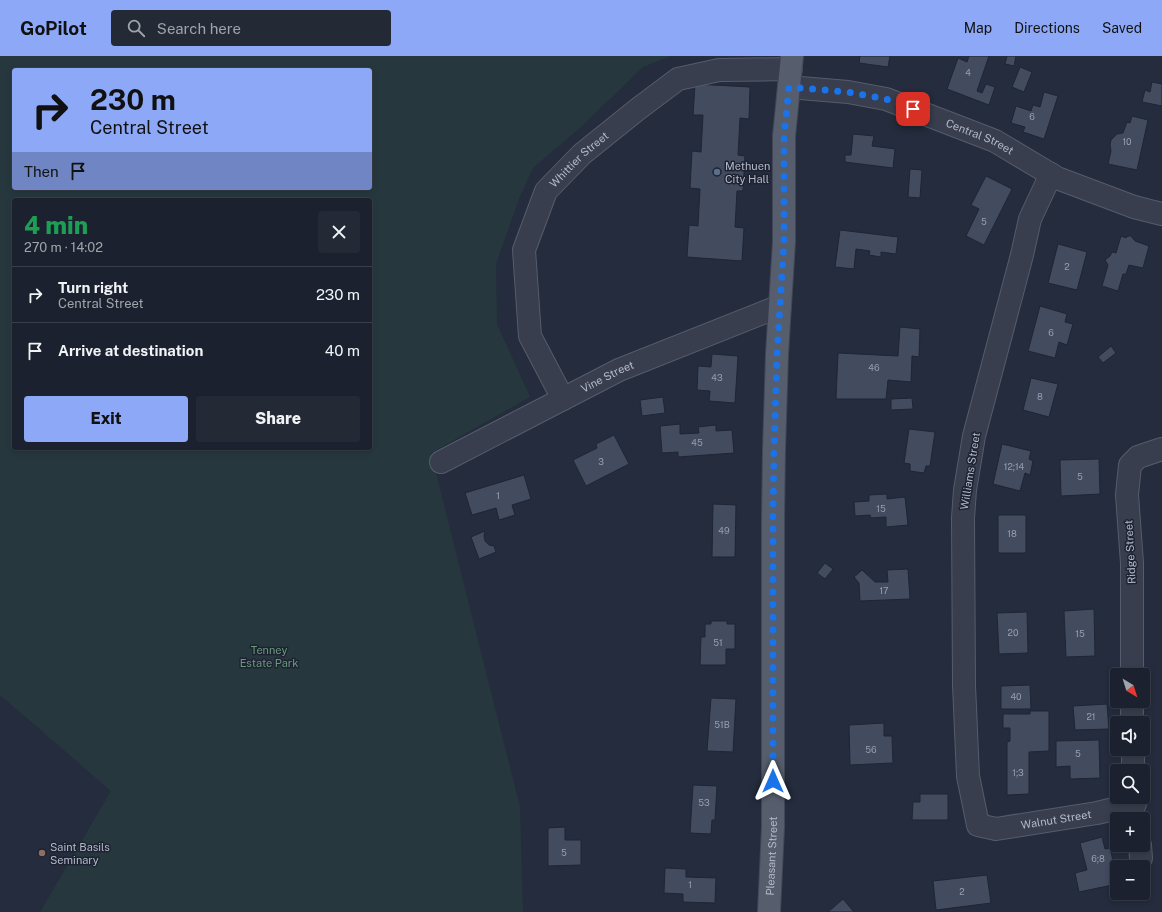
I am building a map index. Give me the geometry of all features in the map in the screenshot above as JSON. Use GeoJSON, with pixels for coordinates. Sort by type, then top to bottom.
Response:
{"type":"FeatureCollection","features":[{"type":"Feature","properties":{"kind":"main road","name":"Pleasant Street"},"geometry":{"type":"LineString","coordinates":[[769,912],[773,827],[773,518],[777,354],[784,242],[784,136],[791,71]]}},
{"type":"Feature","properties":{"kind":"street","name":"Whittier Street"},"geometry":{"type":"LineString","coordinates":[[563,399],[530,336],[524,250],[546,191],[582,154],[638,108],[678,79],[719,70],[791,71]]}},
{"type":"Feature","properties":{"kind":"street","name":"Central Street"},"geometry":{"type":"LineString","coordinates":[[791,71],[848,92],[886,99],[995,141],[1051,174],[1134,206],[1162,214]]}},
{"type":"Feature","properties":{"kind":"street","name":"Williams Street"},"geometry":{"type":"LineString","coordinates":[[978,825],[968,776],[964,685],[962,518],[965,490],[974,436],[1022,255],[1030,219],[1051,174]]}},
{"type":"Feature","properties":{"kind":"street","name":"Vine Street"},"geometry":{"type":"LineString","coordinates":[[441,462],[619,370],[780,306]]}},
{"type":"Feature","properties":{"kind":"street","name":"Ridge Street"},"geometry":{"type":"LineString","coordinates":[[1132,668],[1132,563],[1127,495],[1130,465],[1138,457],[1162,449]]}},
{"type":"Feature","properties":{"kind":"street","name":"Walnut Street"},"geometry":{"type":"LineString","coordinates":[[978,825],[996,829],[1135,807]]}},
{"type":"Feature","properties":{"kind":"green space","name":"Tenney Estate Park"},"geometry":{"type":"Polygon","coordinates":[[[0,56],[671,56],[643,67],[581,127],[533,168],[519,199],[496,264],[497,324],[530,397],[431,453],[520,807],[523,912],[40,912],[111,791],[0,695],[0,56]]]}},
{"type":"Feature","properties":{"kind":"building"},"geometry":{"type":"Polygon","coordinates":[[[860,56],[890,56],[888,67],[859,63],[860,56]]]}},
{"type":"Feature","properties":{"kind":"building"},"geometry":{"type":"Polygon","coordinates":[[[969,56],[989,56],[977,91],[982,93],[986,84],[995,87],[989,105],[947,89],[958,58],[967,62],[969,56]]]}},
{"type":"Feature","properties":{"kind":"building"},"geometry":{"type":"Polygon","coordinates":[[[1007,56],[1016,56],[1014,66],[1005,64],[1007,56]]]}},
{"type":"Feature","properties":{"kind":"building"},"geometry":{"type":"Polygon","coordinates":[[[1020,67],[1032,72],[1024,92],[1012,87],[1020,67]]]}},
{"type":"Feature","properties":{"kind":"building"},"geometry":{"type":"Polygon","coordinates":[[[1152,82],[1162,84],[1162,106],[1142,102],[1145,90],[1150,92],[1152,82]]]}},
{"type":"Feature","properties":{"kind":"building","name":"Methuen City Hall"},"geometry":{"type":"Polygon","coordinates":[[[695,84],[750,87],[749,119],[740,118],[738,155],[745,156],[743,191],[737,191],[735,227],[744,228],[742,261],[687,257],[689,225],[698,226],[700,189],[690,188],[692,151],[701,152],[703,115],[693,115],[695,84]]]}},
{"type":"Feature","properties":{"kind":"building"},"geometry":{"type":"Polygon","coordinates":[[[1044,92],[1058,96],[1044,139],[1023,132],[1025,127],[1011,123],[1016,106],[1031,111],[1033,105],[1040,107],[1044,92]]]}},
{"type":"Feature","properties":{"kind":"building"},"geometry":{"type":"Polygon","coordinates":[[[1132,116],[1148,120],[1137,170],[1108,164],[1111,151],[1111,140],[1117,134],[1123,133],[1127,122],[1130,123],[1132,116]]]}},
{"type":"Feature","properties":{"kind":"building"},"geometry":{"type":"Polygon","coordinates":[[[853,134],[874,136],[872,146],[895,149],[893,168],[845,162],[845,155],[851,155],[853,134]]]}},
{"type":"Feature","properties":{"kind":"building"},"geometry":{"type":"Polygon","coordinates":[[[910,169],[922,170],[920,198],[908,197],[910,169]]]}},
{"type":"Feature","properties":{"kind":"building"},"geometry":{"type":"Polygon","coordinates":[[[986,176],[1012,189],[984,245],[966,236],[979,209],[971,205],[986,176]]]}},
{"type":"Feature","properties":{"kind":"building"},"geometry":{"type":"Polygon","coordinates":[[[840,230],[898,237],[896,254],[881,252],[881,257],[869,255],[870,251],[856,249],[854,269],[835,267],[840,230]]]}},
{"type":"Feature","properties":{"kind":"building"},"geometry":{"type":"Polygon","coordinates":[[[1121,236],[1126,238],[1131,236],[1135,241],[1149,246],[1143,268],[1129,265],[1126,274],[1123,274],[1118,291],[1102,286],[1108,265],[1105,260],[1112,252],[1116,253],[1121,236]]]}},
{"type":"Feature","properties":{"kind":"building"},"geometry":{"type":"Polygon","coordinates":[[[1058,244],[1087,252],[1077,290],[1048,283],[1058,244]]]}},
{"type":"Feature","properties":{"kind":"building"},"geometry":{"type":"Polygon","coordinates":[[[1040,306],[1067,314],[1065,322],[1073,324],[1067,345],[1059,342],[1055,358],[1028,351],[1040,306]]]}},
{"type":"Feature","properties":{"kind":"building"},"geometry":{"type":"Polygon","coordinates":[[[900,327],[920,329],[919,357],[912,356],[911,382],[888,380],[886,399],[836,399],[838,353],[898,356],[900,327]]]}},
{"type":"Feature","properties":{"kind":"building"},"geometry":{"type":"Polygon","coordinates":[[[1111,346],[1116,353],[1103,363],[1098,357],[1111,346]]]}},
{"type":"Feature","properties":{"kind":"building"},"geometry":{"type":"Polygon","coordinates":[[[712,354],[738,356],[735,403],[709,401],[710,391],[697,390],[698,366],[711,367],[712,354]]]}},
{"type":"Feature","properties":{"kind":"building"},"geometry":{"type":"Polygon","coordinates":[[[1031,378],[1058,384],[1049,417],[1023,410],[1031,378]]]}},
{"type":"Feature","properties":{"kind":"building"},"geometry":{"type":"Polygon","coordinates":[[[663,397],[665,413],[642,416],[640,400],[663,397]]]}},
{"type":"Feature","properties":{"kind":"building"},"geometry":{"type":"Polygon","coordinates":[[[912,398],[913,409],[891,410],[891,399],[912,398]]]}},
{"type":"Feature","properties":{"kind":"building"},"geometry":{"type":"Polygon","coordinates":[[[680,424],[680,434],[699,433],[698,427],[716,425],[716,431],[732,430],[734,453],[678,457],[678,452],[662,453],[660,426],[680,424]]]}},
{"type":"Feature","properties":{"kind":"building"},"geometry":{"type":"Polygon","coordinates":[[[909,429],[935,432],[930,466],[926,466],[924,473],[910,471],[910,464],[904,463],[909,429]]]}},
{"type":"Feature","properties":{"kind":"building"},"geometry":{"type":"Polygon","coordinates":[[[614,435],[629,464],[586,486],[573,460],[597,448],[596,444],[614,435]]]}},
{"type":"Feature","properties":{"kind":"building"},"geometry":{"type":"Polygon","coordinates":[[[1002,444],[1031,451],[1029,459],[1033,461],[1030,475],[1025,473],[1020,491],[993,484],[1002,444]]]}},
{"type":"Feature","properties":{"kind":"building"},"geometry":{"type":"Polygon","coordinates":[[[1099,459],[1100,494],[1061,496],[1060,460],[1099,459]]]}},
{"type":"Feature","properties":{"kind":"building"},"geometry":{"type":"Polygon","coordinates":[[[524,475],[531,499],[512,505],[515,515],[499,520],[496,508],[472,515],[465,493],[524,475]]]}},
{"type":"Feature","properties":{"kind":"building"},"geometry":{"type":"Polygon","coordinates":[[[887,494],[887,499],[905,497],[908,525],[886,527],[886,517],[871,518],[870,515],[855,516],[854,502],[869,501],[869,495],[887,494]]]}},
{"type":"Feature","properties":{"kind":"building"},"geometry":{"type":"Polygon","coordinates":[[[713,504],[736,505],[735,557],[712,557],[713,504]]]}},
{"type":"Feature","properties":{"kind":"building"},"geometry":{"type":"Polygon","coordinates":[[[998,515],[1026,515],[1026,553],[998,553],[998,515]]]}},
{"type":"Feature","properties":{"kind":"building"},"geometry":{"type":"Polygon","coordinates":[[[485,531],[485,541],[489,545],[494,546],[496,552],[479,559],[471,537],[485,531]]]}},
{"type":"Feature","properties":{"kind":"building"},"geometry":{"type":"Polygon","coordinates":[[[825,563],[833,569],[825,579],[817,573],[825,563]]]}},
{"type":"Feature","properties":{"kind":"building"},"geometry":{"type":"Polygon","coordinates":[[[908,569],[910,599],[860,601],[859,583],[854,577],[862,570],[875,582],[888,582],[887,570],[908,569]]]}},
{"type":"Feature","properties":{"kind":"building"},"geometry":{"type":"Polygon","coordinates":[[[1094,609],[1095,656],[1066,657],[1064,611],[1094,609]]]}},
{"type":"Feature","properties":{"kind":"building"},"geometry":{"type":"Polygon","coordinates":[[[1027,612],[1028,653],[999,654],[997,613],[1027,612]]]}},
{"type":"Feature","properties":{"kind":"building"},"geometry":{"type":"Polygon","coordinates":[[[711,621],[727,621],[727,624],[735,624],[735,649],[726,649],[726,665],[700,665],[701,637],[705,637],[705,624],[711,624],[711,621]]]}},
{"type":"Feature","properties":{"kind":"building"},"geometry":{"type":"Polygon","coordinates":[[[1030,685],[1031,709],[1001,709],[1001,686],[1030,685]]]}},
{"type":"Feature","properties":{"kind":"building"},"geometry":{"type":"Polygon","coordinates":[[[711,698],[736,699],[733,752],[707,751],[711,698]]]}},
{"type":"Feature","properties":{"kind":"building"},"geometry":{"type":"Polygon","coordinates":[[[1107,704],[1109,729],[1075,730],[1073,706],[1107,704]]]}},
{"type":"Feature","properties":{"kind":"building"},"geometry":{"type":"Polygon","coordinates":[[[1030,711],[1049,711],[1049,751],[1029,752],[1029,794],[1007,795],[1007,742],[1010,741],[1010,728],[1003,728],[1003,714],[1030,714],[1030,711]]]}},
{"type":"Feature","properties":{"kind":"building"},"geometry":{"type":"Polygon","coordinates":[[[884,723],[884,736],[892,736],[893,763],[850,765],[849,725],[884,723]]]}},
{"type":"Feature","properties":{"kind":"building"},"geometry":{"type":"Polygon","coordinates":[[[1099,740],[1100,778],[1070,779],[1070,766],[1056,767],[1056,741],[1099,740]]]}},
{"type":"Feature","properties":{"kind":"building"},"geometry":{"type":"Polygon","coordinates":[[[693,785],[717,786],[715,820],[712,820],[711,834],[690,833],[693,785]]]}},
{"type":"Feature","properties":{"kind":"building"},"geometry":{"type":"Polygon","coordinates":[[[920,794],[948,794],[948,820],[912,820],[913,802],[920,802],[920,794]]]}},
{"type":"Feature","properties":{"kind":"building"},"geometry":{"type":"Polygon","coordinates":[[[565,827],[565,840],[581,840],[581,865],[548,866],[548,828],[565,827]]]}},
{"type":"Feature","properties":{"kind":"building"},"geometry":{"type":"Polygon","coordinates":[[[1102,837],[1105,849],[1110,848],[1113,860],[1110,860],[1110,885],[1079,892],[1075,873],[1087,870],[1080,843],[1102,837]]]}},
{"type":"Feature","properties":{"kind":"building"},"geometry":{"type":"Polygon","coordinates":[[[665,868],[686,869],[686,877],[716,878],[715,903],[683,902],[683,894],[664,893],[665,868]]]}},
{"type":"Feature","properties":{"kind":"building"},"geometry":{"type":"Polygon","coordinates":[[[987,875],[991,903],[936,910],[933,881],[987,875]]]}},
{"type":"Feature","properties":{"kind":"building"},"geometry":{"type":"Polygon","coordinates":[[[843,899],[854,912],[828,912],[843,899]]]}},
{"type":"Feature","properties":{"kind":"place","name":"Methuen City Hall"},"geometry":{"type":"Point","coordinates":[717,172]}},
{"type":"Feature","properties":{"kind":"place","name":"Saint Basils Seminary"},"geometry":{"type":"Point","coordinates":[42,853]}},
{"type":"Feature","properties":{"kind":"route"},"geometry":{"type":"LineString","coordinates":[[773,781],[774,450],[777,354],[784,242],[784,136],[789,87],[848,92],[886,99],[913,109]]}}]}
